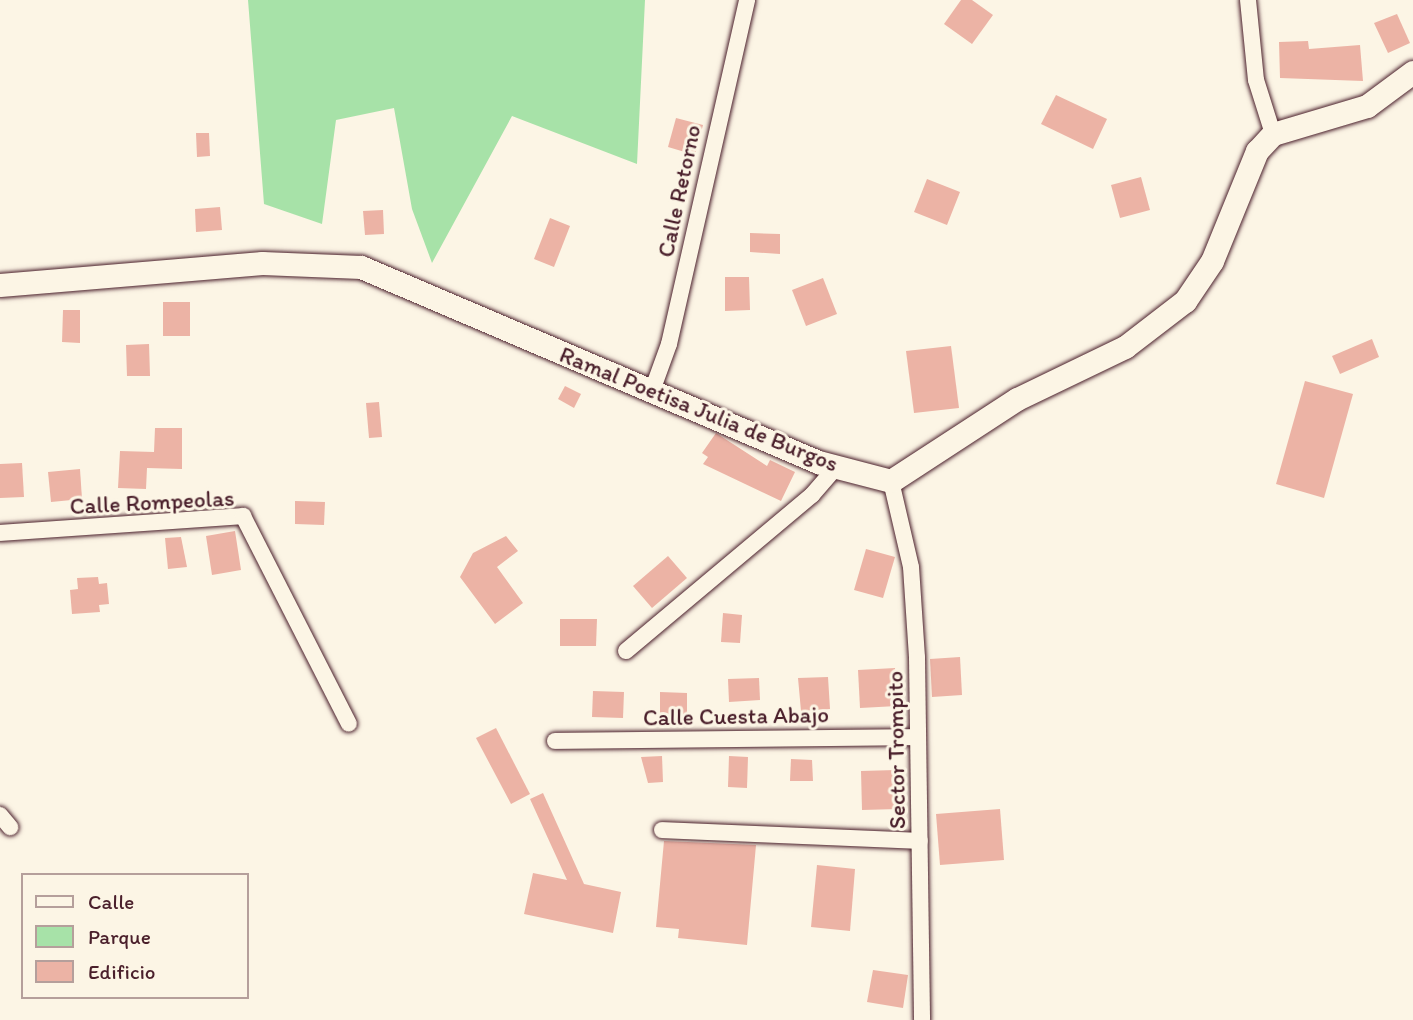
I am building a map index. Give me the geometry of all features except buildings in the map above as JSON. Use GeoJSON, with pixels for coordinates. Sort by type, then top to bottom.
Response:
{"type":"FeatureCollection","features":[{"type":"Feature","properties":{"kind":"street","name":"Calle Retorno"},"geometry":{"type":"LineString","coordinates":[[652,391],[669,344],[747,0]]}},
{"type":"Feature","properties":{"kind":"street"},"geometry":{"type":"LineString","coordinates":[[1248,0],[1256,80],[1273,134]]}},
{"type":"Feature","properties":{"kind":"street"},"geometry":{"type":"LineString","coordinates":[[891,481],[1017,399],[1125,347],[1185,301],[1212,261],[1257,151],[1273,134],[1367,106],[1413,72]]}},
{"type":"Feature","properties":{"kind":"street","name":"Ramal Poetisa Julia de Burgos"},"geometry":{"type":"LineString","coordinates":[[0,285],[262,263],[361,267],[652,391],[837,466],[891,481]]}},
{"type":"Feature","properties":{"kind":"street"},"geometry":{"type":"LineString","coordinates":[[626,651],[812,495],[837,466]]}},
{"type":"Feature","properties":{"kind":"street","name":"Sector Trompito"},"geometry":{"type":"LineString","coordinates":[[891,481],[911,567],[918,737],[922,1020]]}},
{"type":"Feature","properties":{"kind":"street","name":"Calle Rompeolas"},"geometry":{"type":"LineString","coordinates":[[0,533],[243,516],[349,724]]}},
{"type":"Feature","properties":{"kind":"street","name":"Calle Cuesta Abajo"},"geometry":{"type":"LineString","coordinates":[[555,741],[918,737]]}},
{"type":"Feature","properties":{"kind":"street"},"geometry":{"type":"LineString","coordinates":[[662,830],[920,841]]}},
{"type":"Feature","properties":{"kind":"green space"},"geometry":{"type":"Polygon","coordinates":[[[248,0],[645,0],[637,164],[512,116],[432,263],[412,209],[394,108],[336,120],[322,224],[264,204],[248,0]]]}}]}
